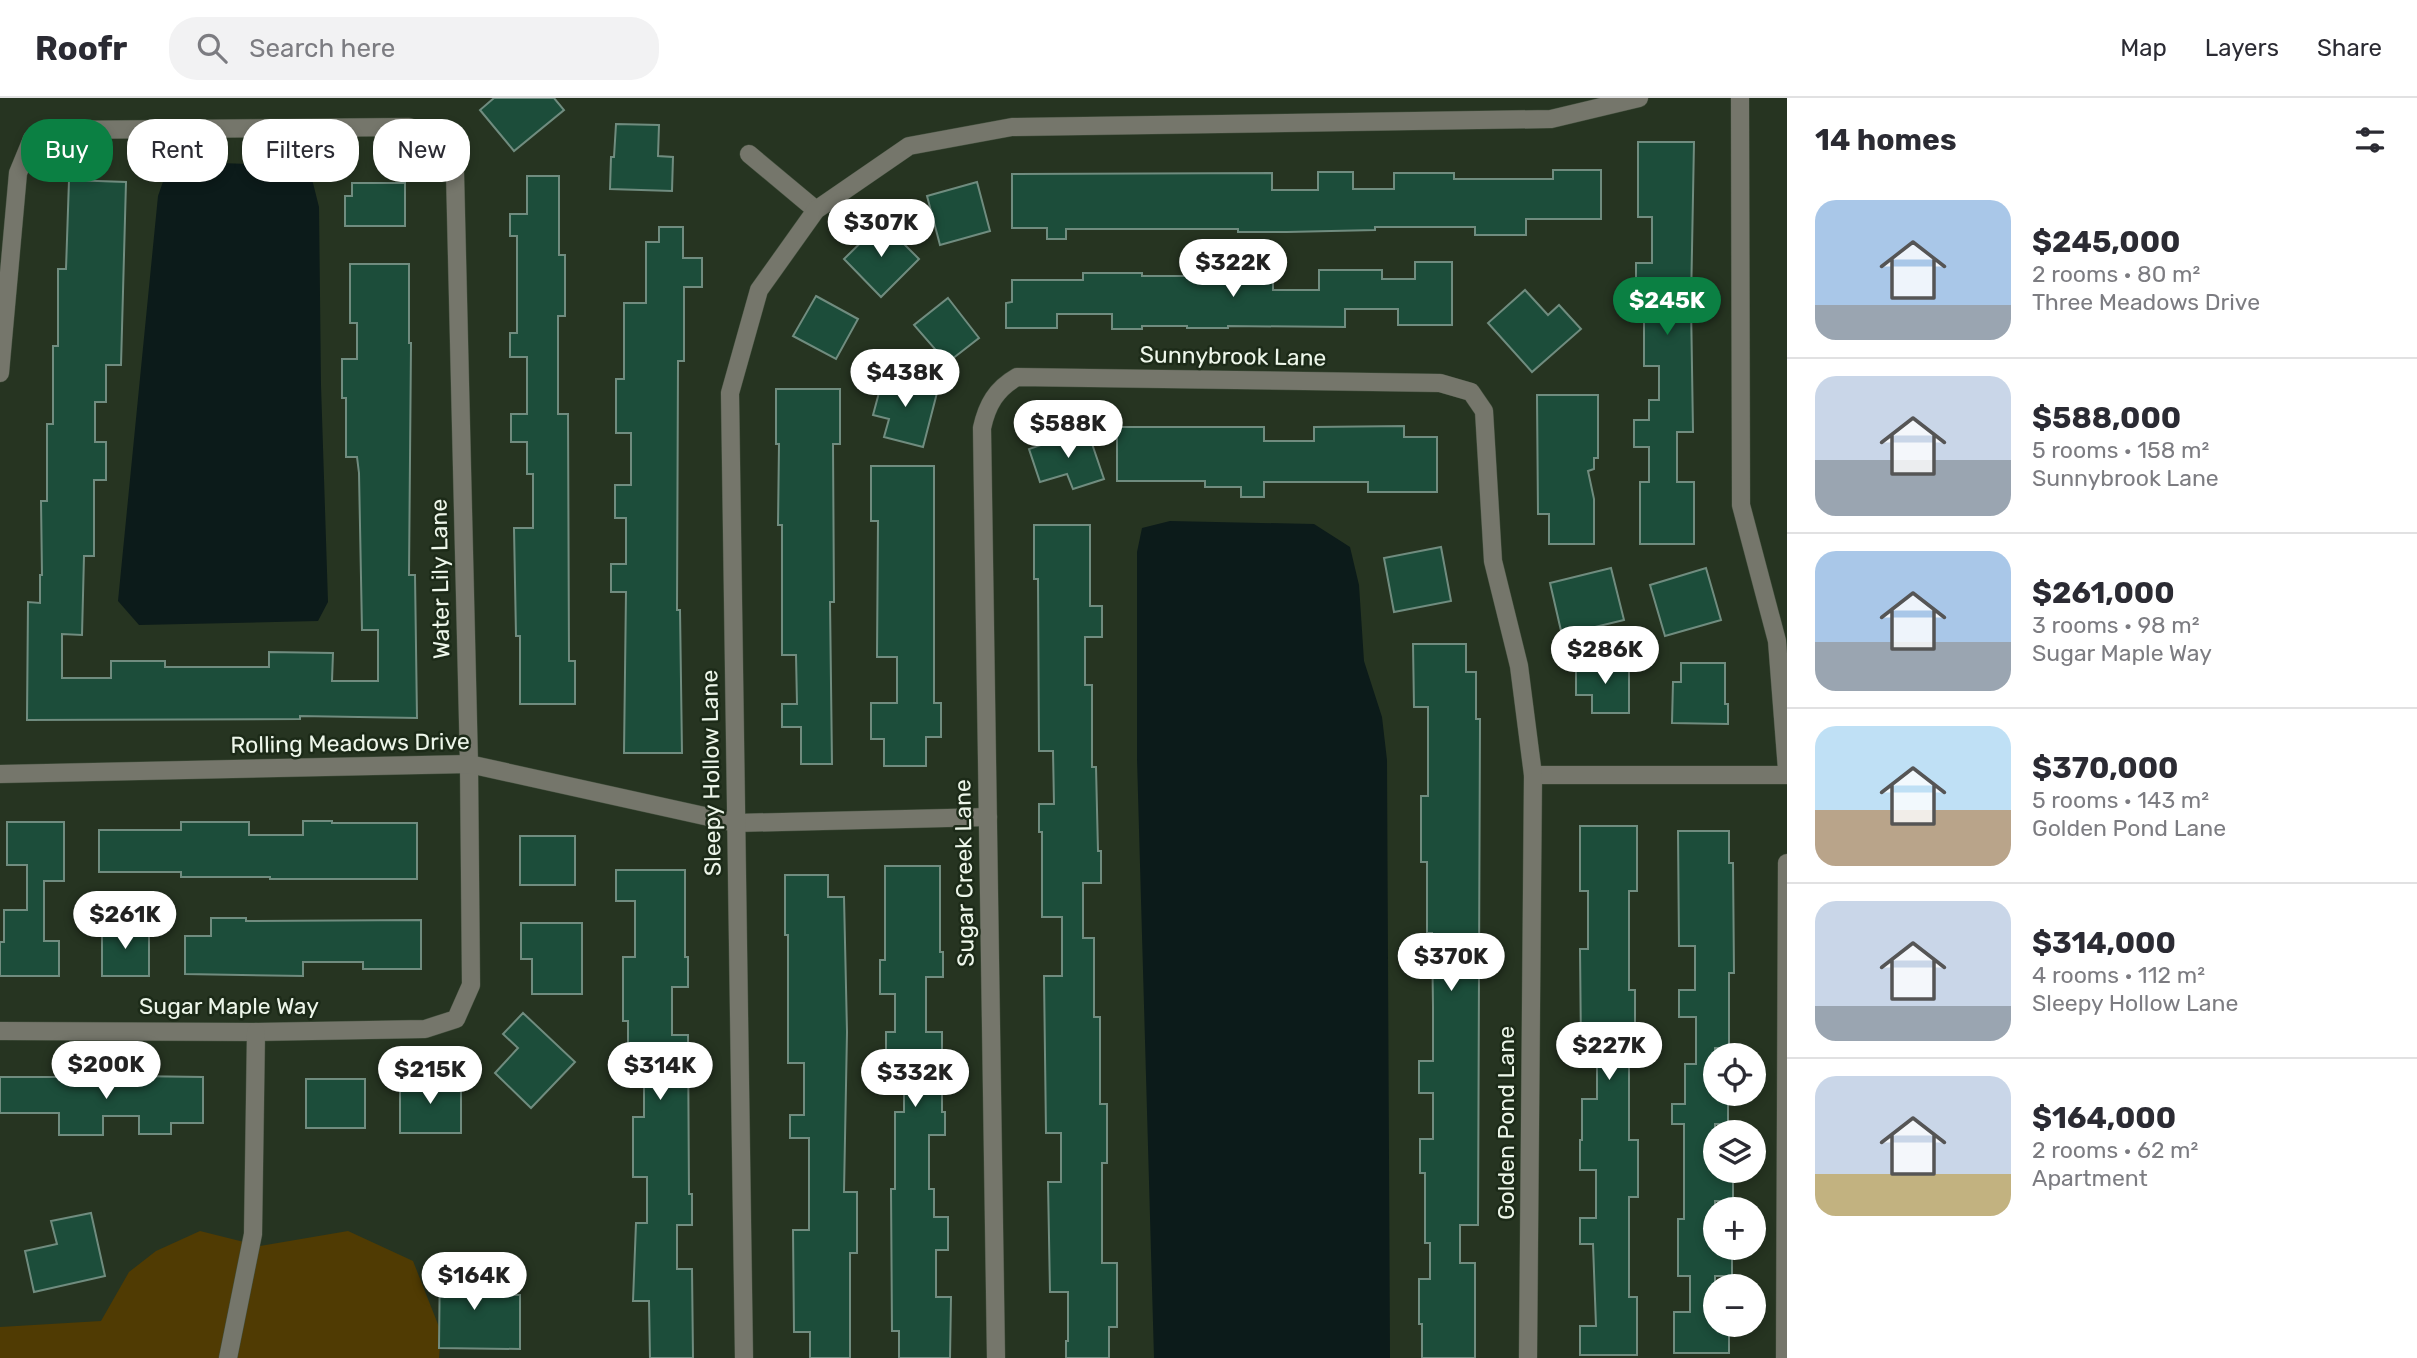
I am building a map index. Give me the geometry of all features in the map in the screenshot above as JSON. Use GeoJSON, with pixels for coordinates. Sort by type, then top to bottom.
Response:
{"type":"FeatureCollection","features":[{"type":"Feature","properties":{"kind":"street","name":"Sleepy Hollow Lane"},"geometry":{"type":"LineString","coordinates":[[744,1358],[730,393],[759,290],[816,210],[909,146],[1012,127],[1552,118],[1639,98]]}},
{"type":"Feature","properties":{"kind":"street"},"geometry":{"type":"LineString","coordinates":[[1533,775],[1787,772],[1777,641],[1741,505],[1740,98]]}},
{"type":"Feature","properties":{"kind":"street","name":"Water Lily Lane"},"geometry":{"type":"LineString","coordinates":[[0,373],[18,173],[32,139],[60,130],[409,127],[443,138],[455,172],[469,764],[471,985],[456,1019]]}},
{"type":"Feature","properties":{"kind":"street"},"geometry":{"type":"LineString","coordinates":[[750,154],[816,210]]}},
{"type":"Feature","properties":{"kind":"street","name":"Sunnybrook Lane"},"geometry":{"type":"LineString","coordinates":[[998,391],[1017,377],[1440,383],[1471,392]]}},
{"type":"Feature","properties":{"kind":"street","name":"Sugar Creek Lane"},"geometry":{"type":"LineString","coordinates":[[996,1358],[982,428],[986,409],[998,391]]}},
{"type":"Feature","properties":{"kind":"street","name":"Golden Pond Lane"},"geometry":{"type":"LineString","coordinates":[[1471,392],[1484,411],[1493,561],[1519,666],[1533,775],[1528,1358]]}},
{"type":"Feature","properties":{"kind":"street","name":"Rolling Meadows Drive"},"geometry":{"type":"LineString","coordinates":[[0,774],[469,764],[736,823],[988,817]]}},
{"type":"Feature","properties":{"kind":"street"},"geometry":{"type":"LineString","coordinates":[[1785,1358],[1787,863]]}},
{"type":"Feature","properties":{"kind":"street","name":"Sugar Maple Way"},"geometry":{"type":"LineString","coordinates":[[0,1031],[256,1032],[425,1029],[456,1019]]}},
{"type":"Feature","properties":{"kind":"street"},"geometry":{"type":"LineString","coordinates":[[228,1358],[253,1234],[256,1032]]}},
{"type":"Feature","properties":{"kind":"shaded area"},"geometry":{"type":"Polygon","coordinates":[[[228,163],[242,164],[242,182],[313,183],[319,207],[328,602],[318,621],[139,625],[118,601],[158,196],[163,182],[228,182],[228,163]]]}},
{"type":"Feature","properties":{"kind":"shaded area"},"geometry":{"type":"Polygon","coordinates":[[[1170,521],[1314,524],[1350,547],[1359,585],[1364,661],[1382,717],[1387,760],[1390,1358],[1154,1358],[1137,759],[1137,552],[1142,528],[1170,521]]]}},
{"type":"Feature","properties":{"kind":"shaded area"},"geometry":{"type":"Polygon","coordinates":[[[200,1231],[260,1246],[348,1231],[413,1261],[441,1332],[439,1358],[0,1358],[0,1327],[101,1321],[129,1272],[156,1251],[200,1231]]]}},
{"type":"Feature","properties":{"kind":"building"},"geometry":{"type":"Polygon","coordinates":[[[494,98],[554,98],[564,110],[514,151],[480,110],[494,98]]]}},
{"type":"Feature","properties":{"kind":"building"},"geometry":{"type":"Polygon","coordinates":[[[616,124],[659,125],[658,156],[673,157],[672,191],[610,189],[616,124]]]}},
{"type":"Feature","properties":{"kind":"building"},"geometry":{"type":"Polygon","coordinates":[[[1638,142],[1694,142],[1691,303],[1693,432],[1677,432],[1677,482],[1694,482],[1694,544],[1640,544],[1640,482],[1649,482],[1649,447],[1634,447],[1634,420],[1649,420],[1649,400],[1659,400],[1659,366],[1644,366],[1644,303],[1636,303],[1636,263],[1652,263],[1652,217],[1638,217],[1638,142]]]}},
{"type":"Feature","properties":{"kind":"building"},"geometry":{"type":"Polygon","coordinates":[[[1553,170],[1601,170],[1601,219],[1526,219],[1526,235],[1475,235],[1475,227],[1375,227],[1375,230],[1287,232],[1238,232],[1238,229],[1066,229],[1066,239],[1047,239],[1047,228],[1012,228],[1012,174],[1272,173],[1272,190],[1318,190],[1318,172],[1353,172],[1353,189],[1394,189],[1394,173],[1454,173],[1454,179],[1553,179],[1553,170]]]}},
{"type":"Feature","properties":{"kind":"building"},"geometry":{"type":"Polygon","coordinates":[[[527,176],[559,176],[559,255],[565,255],[565,316],[558,316],[558,414],[568,414],[569,661],[575,661],[575,704],[520,704],[520,636],[516,636],[514,528],[533,528],[533,474],[527,474],[527,442],[511,442],[511,414],[527,414],[527,357],[510,357],[510,333],[517,333],[517,236],[510,236],[510,214],[527,214],[527,176]]]}},
{"type":"Feature","properties":{"kind":"building"},"geometry":{"type":"Polygon","coordinates":[[[69,182],[126,182],[121,365],[106,365],[106,402],[95,402],[95,442],[106,442],[106,480],[94,480],[94,556],[84,556],[82,635],[62,634],[62,678],[111,678],[111,661],[165,661],[165,667],[269,667],[269,652],[333,653],[332,681],[378,681],[378,630],[362,630],[359,473],[357,457],[346,457],[346,398],[342,398],[342,359],[357,359],[357,323],[350,323],[350,264],[409,264],[409,575],[415,575],[417,718],[300,716],[300,719],[27,720],[28,602],[40,603],[41,501],[47,501],[47,424],[53,424],[53,346],[58,346],[58,269],[66,269],[69,182]]]}},
{"type":"Feature","properties":{"kind":"building"},"geometry":{"type":"Polygon","coordinates":[[[977,182],[990,231],[940,245],[927,196],[977,182]]]}},
{"type":"Feature","properties":{"kind":"building"},"geometry":{"type":"Polygon","coordinates":[[[352,183],[405,183],[405,226],[345,226],[345,196],[352,196],[352,183]]]}},
{"type":"Feature","properties":{"kind":"building"},"geometry":{"type":"Polygon","coordinates":[[[882,222],[919,259],[881,297],[844,259],[882,222]]]}},
{"type":"Feature","properties":{"kind":"building"},"geometry":{"type":"Polygon","coordinates":[[[659,227],[683,227],[683,258],[702,258],[702,287],[684,287],[684,361],[678,361],[677,610],[680,610],[682,753],[624,753],[626,592],[611,592],[611,564],[626,564],[626,518],[615,518],[615,485],[631,485],[631,433],[616,433],[616,379],[624,379],[624,303],[646,303],[646,242],[659,242],[659,227]]]}},
{"type":"Feature","properties":{"kind":"building"},"geometry":{"type":"Polygon","coordinates":[[[1415,262],[1452,262],[1452,325],[1398,325],[1398,309],[1345,309],[1345,327],[1142,326],[1142,329],[1112,329],[1112,314],[1057,314],[1057,328],[1006,328],[1006,303],[1012,302],[1012,280],[1083,280],[1083,273],[1242,276],[1242,272],[1273,272],[1273,290],[1319,290],[1319,270],[1382,270],[1382,279],[1415,279],[1415,262]]]}},
{"type":"Feature","properties":{"kind":"building"},"geometry":{"type":"Polygon","coordinates":[[[1525,290],[1548,315],[1559,305],[1581,329],[1532,372],[1488,323],[1525,290]]]}},
{"type":"Feature","properties":{"kind":"building"},"geometry":{"type":"Polygon","coordinates":[[[816,296],[858,319],[836,359],[793,336],[816,296]]]}},
{"type":"Feature","properties":{"kind":"building"},"geometry":{"type":"Polygon","coordinates":[[[948,298],[979,338],[947,363],[914,325],[948,298]]]}},
{"type":"Feature","properties":{"kind":"building"},"geometry":{"type":"Polygon","coordinates":[[[876,373],[938,389],[923,447],[884,437],[889,419],[873,415],[880,389],[892,389],[874,379],[876,373]]]}},
{"type":"Feature","properties":{"kind":"building"},"geometry":{"type":"Polygon","coordinates":[[[776,389],[840,389],[840,444],[833,444],[834,602],[830,602],[832,764],[801,764],[801,727],[782,727],[782,704],[797,704],[796,655],[782,655],[782,525],[778,525],[779,444],[776,444],[776,389]]]}},
{"type":"Feature","properties":{"kind":"building"},"geometry":{"type":"Polygon","coordinates":[[[1537,395],[1598,395],[1598,458],[1594,458],[1594,469],[1588,471],[1594,499],[1594,544],[1549,544],[1549,514],[1538,514],[1537,395]]]}},
{"type":"Feature","properties":{"kind":"building"},"geometry":{"type":"Polygon","coordinates":[[[1404,426],[1404,437],[1437,437],[1437,492],[1368,492],[1368,482],[1264,482],[1264,497],[1241,497],[1241,487],[1205,487],[1205,481],[1117,481],[1117,427],[1264,427],[1264,441],[1314,441],[1314,427],[1404,426]]]}},
{"type":"Feature","properties":{"kind":"building"},"geometry":{"type":"Polygon","coordinates":[[[1087,429],[1104,479],[1073,489],[1067,474],[1040,482],[1029,449],[1087,429]]]}},
{"type":"Feature","properties":{"kind":"building"},"geometry":{"type":"Polygon","coordinates":[[[871,466],[934,466],[934,703],[941,703],[941,737],[926,737],[926,766],[884,766],[884,739],[871,739],[871,703],[897,703],[897,657],[877,657],[878,521],[871,521],[871,466]]]}},
{"type":"Feature","properties":{"kind":"building"},"geometry":{"type":"Polygon","coordinates":[[[1034,525],[1090,525],[1090,606],[1102,606],[1102,637],[1085,637],[1085,685],[1092,685],[1092,767],[1096,767],[1101,883],[1083,883],[1083,938],[1094,938],[1094,1017],[1100,1017],[1100,1104],[1107,1104],[1107,1163],[1102,1163],[1102,1263],[1117,1263],[1117,1327],[1109,1327],[1109,1358],[1066,1358],[1068,1292],[1050,1292],[1048,1182],[1061,1182],[1061,1133],[1046,1133],[1044,976],[1062,976],[1062,917],[1042,917],[1042,832],[1039,832],[1039,804],[1054,804],[1053,751],[1039,751],[1038,579],[1034,579],[1034,525]]]}},
{"type":"Feature","properties":{"kind":"building"},"geometry":{"type":"Polygon","coordinates":[[[1441,547],[1451,601],[1394,612],[1384,558],[1441,547]]]}},
{"type":"Feature","properties":{"kind":"building"},"geometry":{"type":"Polygon","coordinates":[[[1611,568],[1624,620],[1562,635],[1550,583],[1611,568]]]}},
{"type":"Feature","properties":{"kind":"building"},"geometry":{"type":"Polygon","coordinates":[[[1706,568],[1721,620],[1665,636],[1650,585],[1706,568]]]}},
{"type":"Feature","properties":{"kind":"building"},"geometry":{"type":"Polygon","coordinates":[[[1413,644],[1466,644],[1466,672],[1476,672],[1476,719],[1480,719],[1478,1225],[1460,1225],[1460,1263],[1475,1263],[1475,1358],[1422,1358],[1422,1324],[1419,1324],[1419,1279],[1430,1279],[1430,1243],[1425,1243],[1425,1173],[1420,1173],[1420,1139],[1433,1139],[1433,1093],[1419,1093],[1419,1061],[1433,1061],[1433,1007],[1432,933],[1427,933],[1427,862],[1421,862],[1421,796],[1428,796],[1428,707],[1414,707],[1413,644]]]}},
{"type":"Feature","properties":{"kind":"building"},"geometry":{"type":"Polygon","coordinates":[[[1576,662],[1629,662],[1629,713],[1592,713],[1592,695],[1576,695],[1576,662]]]}},
{"type":"Feature","properties":{"kind":"building"},"geometry":{"type":"Polygon","coordinates":[[[1681,663],[1725,663],[1728,724],[1672,723],[1673,682],[1681,682],[1681,663]]]}},
{"type":"Feature","properties":{"kind":"building"},"geometry":{"type":"Polygon","coordinates":[[[303,821],[417,823],[417,879],[270,879],[181,877],[181,872],[99,872],[99,830],[181,830],[181,822],[249,822],[249,835],[303,835],[303,821]]]}},
{"type":"Feature","properties":{"kind":"building"},"geometry":{"type":"Polygon","coordinates":[[[7,822],[64,822],[64,881],[44,881],[44,941],[59,941],[59,976],[0,976],[4,910],[27,910],[27,865],[7,865],[7,822]]]}},
{"type":"Feature","properties":{"kind":"building"},"geometry":{"type":"Polygon","coordinates":[[[1580,826],[1637,826],[1637,891],[1629,891],[1629,990],[1635,990],[1635,1048],[1629,1048],[1629,1140],[1638,1140],[1638,1197],[1629,1197],[1629,1297],[1637,1297],[1637,1355],[1580,1355],[1580,1326],[1596,1326],[1593,1244],[1580,1244],[1580,1218],[1596,1218],[1596,1170],[1580,1170],[1580,1140],[1582,1099],[1597,1099],[1597,1048],[1581,1048],[1580,949],[1588,949],[1588,891],[1580,891],[1580,826]]]}},
{"type":"Feature","properties":{"kind":"building"},"geometry":{"type":"Polygon","coordinates":[[[1678,831],[1729,831],[1729,863],[1733,863],[1734,973],[1729,973],[1729,1043],[1703,1043],[1703,1106],[1728,1106],[1728,1120],[1703,1120],[1703,1183],[1733,1183],[1733,1197],[1703,1197],[1703,1260],[1732,1260],[1732,1274],[1703,1274],[1703,1337],[1729,1337],[1729,1353],[1674,1353],[1674,1312],[1690,1312],[1690,1276],[1678,1276],[1678,1219],[1684,1219],[1684,1124],[1672,1124],[1672,1104],[1685,1104],[1685,1064],[1696,1064],[1696,1017],[1679,1017],[1679,990],[1695,990],[1695,946],[1679,946],[1678,831]]]}},
{"type":"Feature","properties":{"kind":"building"},"geometry":{"type":"Polygon","coordinates":[[[520,836],[575,836],[575,885],[520,885],[520,836]]]}},
{"type":"Feature","properties":{"kind":"building"},"geometry":{"type":"Polygon","coordinates":[[[885,866],[940,866],[940,952],[943,952],[943,977],[926,977],[926,1032],[942,1032],[942,1112],[945,1112],[945,1135],[929,1135],[929,1189],[934,1189],[934,1217],[948,1217],[948,1250],[936,1250],[936,1297],[951,1297],[950,1358],[899,1358],[899,1331],[892,1331],[891,1189],[895,1189],[895,1112],[904,1112],[904,1067],[886,1067],[886,1032],[895,1032],[895,994],[880,994],[880,960],[885,960],[885,866]]]}},
{"type":"Feature","properties":{"kind":"building"},"geometry":{"type":"Polygon","coordinates":[[[616,870],[685,870],[685,957],[688,957],[688,987],[672,987],[672,1035],[688,1035],[689,1194],[692,1194],[692,1225],[677,1225],[677,1269],[692,1269],[693,1358],[650,1358],[649,1301],[633,1301],[636,1223],[647,1223],[647,1177],[633,1177],[633,1117],[644,1117],[644,1068],[628,1068],[628,1021],[623,1021],[623,957],[635,957],[635,901],[616,901],[616,870]]]}},
{"type":"Feature","properties":{"kind":"building"},"geometry":{"type":"Polygon","coordinates":[[[785,875],[828,875],[828,897],[844,897],[847,1032],[844,1192],[857,1192],[857,1253],[850,1253],[850,1358],[810,1358],[810,1332],[794,1332],[793,1230],[809,1230],[809,1138],[790,1138],[790,1115],[804,1115],[804,1063],[788,1063],[785,875]]]}},
{"type":"Feature","properties":{"kind":"building"},"geometry":{"type":"Polygon","coordinates":[[[211,918],[246,918],[246,921],[421,920],[421,969],[363,969],[363,962],[303,962],[303,976],[185,974],[185,936],[211,936],[211,918]]]}},
{"type":"Feature","properties":{"kind":"building"},"geometry":{"type":"Polygon","coordinates":[[[521,923],[582,923],[582,994],[532,994],[532,959],[521,959],[521,923]]]}},
{"type":"Feature","properties":{"kind":"building"},"geometry":{"type":"Polygon","coordinates":[[[102,926],[149,926],[149,976],[102,976],[102,926]]]}},
{"type":"Feature","properties":{"kind":"building"},"geometry":{"type":"Polygon","coordinates":[[[523,1013],[575,1062],[531,1108],[495,1073],[518,1048],[503,1034],[523,1013]]]}},
{"type":"Feature","properties":{"kind":"building"},"geometry":{"type":"Polygon","coordinates":[[[0,1077],[203,1077],[203,1123],[171,1123],[171,1134],[139,1134],[139,1116],[103,1116],[103,1135],[59,1135],[59,1113],[0,1113],[0,1077]]]}},
{"type":"Feature","properties":{"kind":"building"},"geometry":{"type":"Polygon","coordinates":[[[306,1079],[365,1079],[365,1128],[306,1128],[306,1079]]]}},
{"type":"Feature","properties":{"kind":"building"},"geometry":{"type":"Polygon","coordinates":[[[400,1079],[461,1079],[461,1133],[400,1133],[400,1079]]]}},
{"type":"Feature","properties":{"kind":"building"},"geometry":{"type":"Polygon","coordinates":[[[91,1213],[105,1276],[34,1292],[25,1251],[57,1244],[51,1221],[91,1213]]]}},
{"type":"Feature","properties":{"kind":"building"},"geometry":{"type":"Polygon","coordinates":[[[440,1256],[470,1257],[470,1295],[520,1295],[520,1349],[439,1348],[440,1256]]]}}]}
